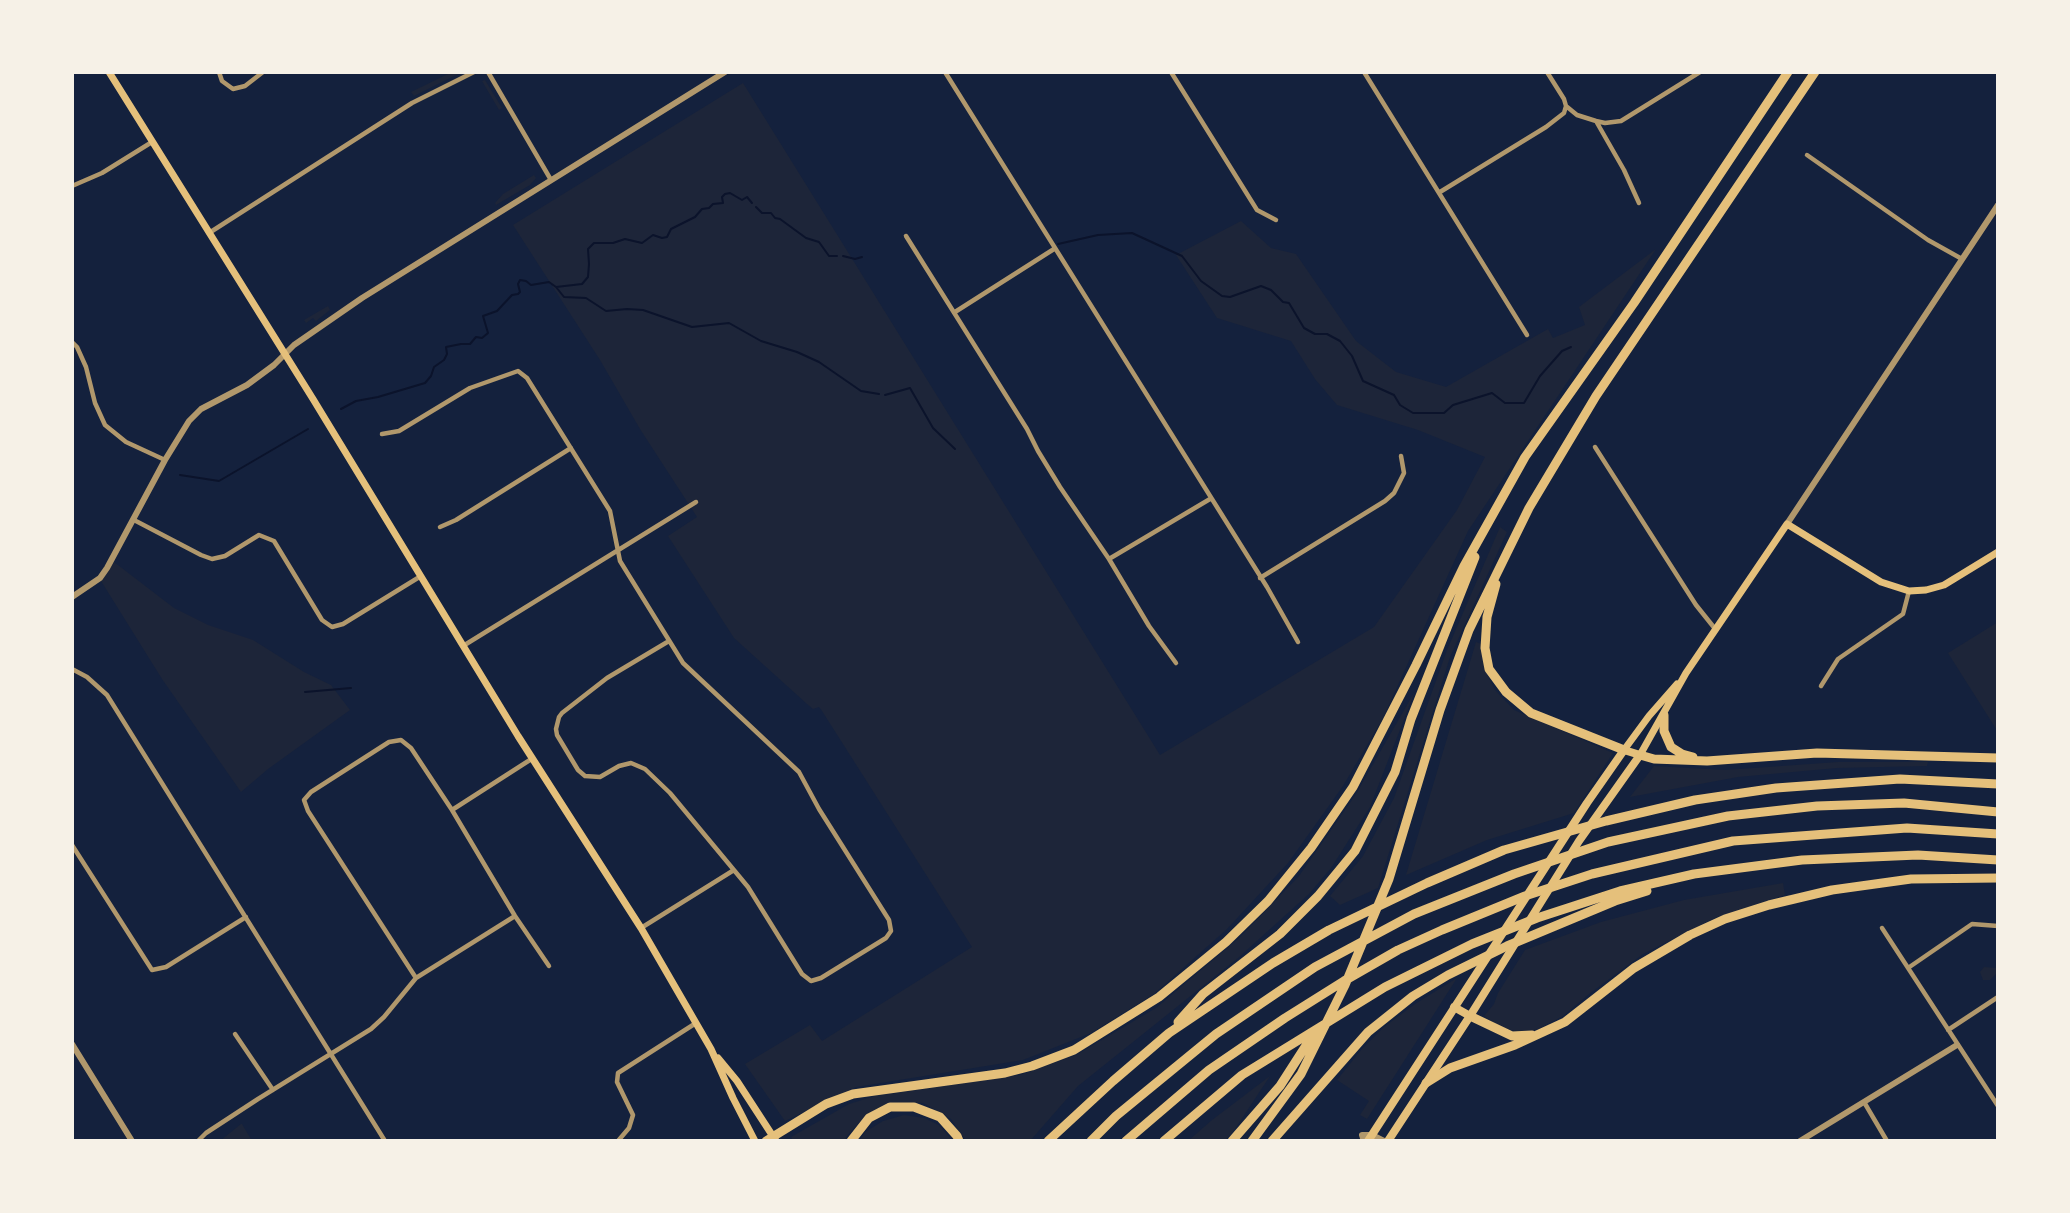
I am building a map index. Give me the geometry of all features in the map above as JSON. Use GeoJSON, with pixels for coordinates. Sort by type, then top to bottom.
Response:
{"type":"FeatureCollection","features":[{"type":"Feature","properties":{"kind":"highway"},"geometry":{"type":"LineString","coordinates":[[772,1139],[826,1104],[853,1094],[1005,1073],[1032,1066],[1074,1050],[1159,997],[1226,942],[1268,901],[1304,857],[1353,787],[1464,566],[1525,457],[1634,303],[1788,72]]}},
{"type":"Feature","properties":{"kind":"highway"},"geometry":{"type":"LineString","coordinates":[[1252,1141],[1301,1074],[1345,986],[1389,879],[1440,710],[1469,630],[1510,545],[1550,470],[1596,396],[1815,72]]}},
{"type":"Feature","properties":{"kind":"highway"},"geometry":{"type":"LineString","coordinates":[[1169,1033],[1203,994],[1280,934],[1318,896],[1355,851],[1395,772],[1411,719],[1473,561],[1525,457]]}},
{"type":"Feature","properties":{"kind":"highway"},"geometry":{"type":"LineString","coordinates":[[1510,545],[1487,617],[1485,648],[1489,669],[1506,692],[1531,713],[1624,750]]}},
{"type":"Feature","properties":{"kind":"highway"},"geometry":{"type":"LineString","coordinates":[[1664,715],[1664,731],[1671,747],[1682,754],[1707,762]]}},
{"type":"Feature","properties":{"kind":"highway"},"geometry":{"type":"LineString","coordinates":[[1640,755],[1654,759],[1707,762],[1817,753],[1998,758]]}},
{"type":"Feature","properties":{"kind":"highway"},"geometry":{"type":"LineString","coordinates":[[1048,1141],[1104,1088],[1169,1033],[1273,963],[1329,930],[1427,883],[1504,850],[1627,816],[1695,801],[1776,788],[1900,779],[1998,784]]}},
{"type":"Feature","properties":{"kind":"highway"},"geometry":{"type":"LineString","coordinates":[[1091,1141],[1116,1116],[1216,1034],[1315,967],[1414,914],[1514,874],[1608,842],[1728,816],[1817,806],[1904,803],[1998,812]]}},
{"type":"Feature","properties":{"kind":"highway"},"geometry":{"type":"LineString","coordinates":[[1126,1141],[1209,1070],[1285,1017],[1398,950],[1499,906],[1592,874],[1733,841],[1907,828],[1998,834]]}},
{"type":"Feature","properties":{"kind":"highway"},"geometry":{"type":"LineString","coordinates":[[1164,1141],[1242,1075],[1385,987],[1472,944],[1537,918],[1620,891],[1694,874],[1802,860],[1918,855],[1998,860]]}},
{"type":"Feature","properties":{"kind":"highway"},"geometry":{"type":"LineString","coordinates":[[1272,1141],[1368,1032],[1413,996],[1448,975],[1507,946],[1615,901],[1694,874]]}},
{"type":"Feature","properties":{"kind":"highway"},"geometry":{"type":"LineString","coordinates":[[1426,1083],[1450,1068],[1515,1046],[1565,1022],[1634,968],[1690,935],[1725,919],[1769,905],[1832,890],[1911,879],[1998,878]]}},
{"type":"Feature","properties":{"kind":"highway"},"geometry":{"type":"LineString","coordinates":[[1232,1141],[1280,1086],[1345,986]]}},
{"type":"Feature","properties":{"kind":"highway"},"geometry":{"type":"LineString","coordinates":[[1470,1016],[1512,1036],[1537,1035]]}},
{"type":"Feature","properties":{"kind":"highway"},"geometry":{"type":"LineString","coordinates":[[851,1141],[869,1118],[890,1107],[914,1107],[940,1117],[959,1141]]}},
{"type":"Feature","properties":{"kind":"main road"},"geometry":{"type":"LineString","coordinates":[[109,72],[463,646],[641,928],[711,1049],[756,1141]]}},
{"type":"Feature","properties":{"kind":"main road"},"geometry":{"type":"LineString","coordinates":[[1386,1141],[1470,1016],[1580,841],[1640,755],[1686,674],[1787,524],[1881,582],[1909,591],[1926,590],[1944,585],[1998,552]]}},
{"type":"Feature","properties":{"kind":"main road"},"geometry":{"type":"LineString","coordinates":[[1368,1139],[1624,750],[1649,716],[1686,674]]}},
{"type":"Feature","properties":{"kind":"main road"},"geometry":{"type":"LineString","coordinates":[[1624,750],[1640,755]]}},
{"type":"Feature","properties":{"kind":"main road"},"geometry":{"type":"LineString","coordinates":[[1454,1007],[1470,1016]]}},
{"type":"Feature","properties":{"kind":"main road"},"geometry":{"type":"LineString","coordinates":[[711,1049],[737,1082],[772,1139]]}},
{"type":"Feature","properties":{"kind":"street"},"geometry":{"type":"LineString","coordinates":[[219,72],[226,86],[232,89],[245,86],[264,72]]}},
{"type":"Feature","properties":{"kind":"street"},"geometry":{"type":"LineString","coordinates":[[209,233],[412,103],[474,72]]}},
{"type":"Feature","properties":{"kind":"street"},"geometry":{"type":"LineString","coordinates":[[489,72],[551,180]]}},
{"type":"Feature","properties":{"kind":"street"},"geometry":{"type":"LineString","coordinates":[[72,597],[100,578],[165,460],[189,422],[201,409],[247,385],[294,345],[362,298],[725,72]]}},
{"type":"Feature","properties":{"kind":"street"},"geometry":{"type":"LineString","coordinates":[[945,72],[1298,642]]}},
{"type":"Feature","properties":{"kind":"street"},"geometry":{"type":"LineString","coordinates":[[1171,72],[1257,210],[1275,220]]}},
{"type":"Feature","properties":{"kind":"street"},"geometry":{"type":"LineString","coordinates":[[1364,72],[1527,335]]}},
{"type":"Feature","properties":{"kind":"street"},"geometry":{"type":"LineString","coordinates":[[1440,192],[1546,127],[1564,113],[1566,106],[1564,99],[1547,72]]}},
{"type":"Feature","properties":{"kind":"street"},"geometry":{"type":"LineString","coordinates":[[1566,106],[1578,115],[1596,121],[1605,123],[1621,121],[1700,72]]}},
{"type":"Feature","properties":{"kind":"street"},"geometry":{"type":"LineString","coordinates":[[1596,121],[1624,170],[1639,203]]}},
{"type":"Feature","properties":{"kind":"street"},"geometry":{"type":"LineString","coordinates":[[72,186],[102,173],[152,142]]}},
{"type":"Feature","properties":{"kind":"street"},"geometry":{"type":"LineString","coordinates":[[1807,155],[1928,240],[1962,259]]}},
{"type":"Feature","properties":{"kind":"street"},"geometry":{"type":"LineString","coordinates":[[1787,524],[1998,206]]}},
{"type":"Feature","properties":{"kind":"street"},"geometry":{"type":"LineString","coordinates":[[906,236],[1027,429],[1038,451],[1149,626],[1176,663]]}},
{"type":"Feature","properties":{"kind":"street"},"geometry":{"type":"LineString","coordinates":[[955,312],[1054,249]]}},
{"type":"Feature","properties":{"kind":"street"},"geometry":{"type":"LineString","coordinates":[[72,342],[77,347],[86,367],[95,403],[105,425],[126,442],[165,460]]}},
{"type":"Feature","properties":{"kind":"street"},"geometry":{"type":"LineString","coordinates":[[382,434],[399,431],[470,388],[518,371],[527,378],[610,511],[620,561],[686,667],[800,772],[889,920],[891,931],[886,938],[821,978],[811,981],[802,974],[748,887],[670,793],[645,769],[631,763],[619,766],[600,777],[585,776],[578,770],[557,735],[558,717],[562,713],[607,678],[669,641]]}},
{"type":"Feature","properties":{"kind":"street"},"geometry":{"type":"LineString","coordinates":[[1595,447],[1696,605],[1716,630]]}},
{"type":"Feature","properties":{"kind":"street"},"geometry":{"type":"LineString","coordinates":[[440,527],[456,520],[571,448]]}},
{"type":"Feature","properties":{"kind":"street"},"geometry":{"type":"LineString","coordinates":[[1260,578],[1385,501],[1394,493],[1404,473],[1401,456]]}},
{"type":"Feature","properties":{"kind":"street"},"geometry":{"type":"LineString","coordinates":[[1108,559],[1210,498]]}},
{"type":"Feature","properties":{"kind":"street"},"geometry":{"type":"LineString","coordinates":[[463,646],[696,502]]}},
{"type":"Feature","properties":{"kind":"street"},"geometry":{"type":"LineString","coordinates":[[134,520],[212,559],[225,556],[259,535],[274,541],[322,620],[332,627],[343,624],[420,576]]}},
{"type":"Feature","properties":{"kind":"street"},"geometry":{"type":"LineString","coordinates":[[1821,686],[1838,659],[1903,614],[1909,591]]}},
{"type":"Feature","properties":{"kind":"street"},"geometry":{"type":"LineString","coordinates":[[72,669],[87,677],[107,695],[385,1141]]}},
{"type":"Feature","properties":{"kind":"street"},"geometry":{"type":"LineString","coordinates":[[416,978],[308,811],[304,800],[311,792],[389,742],[401,740],[411,748],[452,810],[515,916],[549,966]]}},
{"type":"Feature","properties":{"kind":"street"},"geometry":{"type":"LineString","coordinates":[[452,810],[533,758]]}},
{"type":"Feature","properties":{"kind":"street"},"geometry":{"type":"LineString","coordinates":[[72,845],[152,970],[166,967],[246,917]]}},
{"type":"Feature","properties":{"kind":"street"},"geometry":{"type":"LineString","coordinates":[[641,928],[734,870]]}},
{"type":"Feature","properties":{"kind":"street"},"geometry":{"type":"LineString","coordinates":[[198,1141],[206,1132],[371,1029],[384,1017],[416,978],[515,916]]}},
{"type":"Feature","properties":{"kind":"street"},"geometry":{"type":"LineString","coordinates":[[1908,968],[1972,924],[1998,926]]}},
{"type":"Feature","properties":{"kind":"street"},"geometry":{"type":"LineString","coordinates":[[1882,928],[1998,1106]]}},
{"type":"Feature","properties":{"kind":"street"},"geometry":{"type":"LineString","coordinates":[[1948,1030],[1998,997]]}},
{"type":"Feature","properties":{"kind":"street"},"geometry":{"type":"LineString","coordinates":[[618,1141],[629,1128],[633,1115],[617,1082],[618,1073],[696,1023]]}},
{"type":"Feature","properties":{"kind":"street"},"geometry":{"type":"LineString","coordinates":[[235,1034],[273,1090]]}},
{"type":"Feature","properties":{"kind":"street"},"geometry":{"type":"LineString","coordinates":[[72,1044],[132,1141]]}},
{"type":"Feature","properties":{"kind":"street"},"geometry":{"type":"LineString","coordinates":[[1800,1141],[1957,1045]]}},
{"type":"Feature","properties":{"kind":"street"},"geometry":{"type":"LineString","coordinates":[[1864,1102],[1887,1141]]}},
{"type":"Feature","properties":{"kind":"street"},"geometry":{"type":"LineString","coordinates":[[1368,1139],[1386,1141]]}},
{"type":"Feature","properties":{"kind":"shaded area"},"geometry":{"type":"Polygon","coordinates":[[[452,72],[462,72],[414,96],[411,92],[452,72]]]}},
{"type":"Feature","properties":{"kind":"shaded area"},"geometry":{"type":"Polygon","coordinates":[[[485,80],[502,108],[499,110],[482,81],[485,80]]]}},
{"type":"Feature","properties":{"kind":"shaded area"},"geometry":{"type":"Polygon","coordinates":[[[743,83],[1160,755],[1374,627],[1457,510],[1485,457],[1418,430],[1337,405],[1315,379],[1291,341],[1217,318],[1176,255],[1241,221],[1271,248],[1296,254],[1356,341],[1396,372],[1446,387],[1548,329],[1553,338],[1585,325],[1579,307],[1656,249],[1468,531],[1383,718],[1343,786],[1288,863],[1227,929],[1154,994],[1091,1033],[1023,1060],[856,1087],[785,1121],[745,1064],[810,1025],[822,1041],[972,947],[822,711],[819,707],[813,709],[734,638],[668,536],[697,517],[513,225],[743,83]]]}},
{"type":"Feature","properties":{"kind":"shaded area"},"geometry":{"type":"Polygon","coordinates":[[[534,175],[536,178],[530,185],[496,205],[495,203],[503,194],[534,175]]]}},
{"type":"Feature","properties":{"kind":"shaded area"},"geometry":{"type":"Polygon","coordinates":[[[328,306],[330,310],[316,321],[313,318],[306,323],[304,320],[328,306]]]}},
{"type":"Feature","properties":{"kind":"shaded area"},"geometry":{"type":"Polygon","coordinates":[[[1500,527],[1507,532],[1450,657],[1378,888],[1340,905],[1330,896],[1363,856],[1394,798],[1447,650],[1500,527]]]}},
{"type":"Feature","properties":{"kind":"shaded area"},"geometry":{"type":"Polygon","coordinates":[[[114,562],[174,608],[208,625],[253,640],[304,672],[331,685],[350,710],[268,769],[241,792],[162,679],[101,581],[114,562]]]}},
{"type":"Feature","properties":{"kind":"shaded area"},"geometry":{"type":"Polygon","coordinates":[[[1998,622],[1998,732],[1948,653],[1998,622]]]}},
{"type":"Feature","properties":{"kind":"shaded area"},"geometry":{"type":"Polygon","coordinates":[[[1476,642],[1481,644],[1486,672],[1495,690],[1514,710],[1613,753],[1574,813],[1487,840],[1406,875],[1476,642]]]}},
{"type":"Feature","properties":{"kind":"shaded area"},"geometry":{"type":"Polygon","coordinates":[[[1415,691],[1370,807],[1331,868],[1309,894],[1238,958],[1078,1086],[1030,1141],[966,1141],[951,1119],[923,1103],[889,1102],[866,1115],[845,1141],[793,1141],[791,1137],[849,1104],[875,1096],[1020,1075],[1076,1055],[1156,1008],[1239,938],[1299,876],[1356,794],[1415,691]]]}},
{"type":"Feature","properties":{"kind":"shaded area"},"geometry":{"type":"Polygon","coordinates":[[[1838,762],[1928,762],[1927,766],[1837,768],[1738,777],[1630,797],[1654,766],[1725,770],[1838,762]]]}},
{"type":"Feature","properties":{"kind":"shaded area"},"geometry":{"type":"Polygon","coordinates":[[[1783,883],[1785,895],[1717,917],[1643,954],[1563,1016],[1538,1029],[1524,1033],[1502,1028],[1484,1016],[1494,1004],[1498,993],[1525,950],[1601,922],[1684,900],[1783,883]]]}},
{"type":"Feature","properties":{"kind":"shaded area"},"geometry":{"type":"Polygon","coordinates":[[[1984,967],[1998,968],[1998,972],[1990,980],[1983,980],[1980,972],[1984,967]]]}},
{"type":"Feature","properties":{"kind":"shaded area"},"geometry":{"type":"Polygon","coordinates":[[[1457,978],[1367,1119],[1360,1115],[1369,1101],[1337,1080],[1361,1050],[1384,1027],[1415,1004],[1457,978]]]}},
{"type":"Feature","properties":{"kind":"shaded area"},"geometry":{"type":"Polygon","coordinates":[[[1270,1076],[1233,1132],[1224,1141],[1188,1141],[1212,1120],[1270,1076]]]}},
{"type":"Feature","properties":{"kind":"shaded area"},"geometry":{"type":"Polygon","coordinates":[[[904,1115],[924,1118],[939,1125],[953,1141],[859,1141],[865,1132],[883,1121],[904,1115]]]}},
{"type":"Feature","properties":{"kind":"shaded area"},"geometry":{"type":"Polygon","coordinates":[[[241,1124],[252,1141],[220,1141],[241,1124]]]}},
{"type":"Feature","properties":{"kind":"waterway"},"geometry":{"type":"LineString","coordinates":[[556,287],[582,284],[588,277],[588,249],[594,243],[613,243],[625,239],[642,243],[653,235],[667,237],[671,229],[695,217],[702,209],[723,203],[722,197],[725,194],[730,193],[742,200],[747,197],[752,203]]}},
{"type":"Feature","properties":{"kind":"waterway"},"geometry":{"type":"LineString","coordinates":[[756,207],[762,213],[771,213],[806,238],[819,242],[829,256],[837,256]]}},
{"type":"Feature","properties":{"kind":"waterway"},"geometry":{"type":"LineString","coordinates":[[1058,244],[1098,235],[1132,233],[1182,256],[1201,281],[1222,296],[1230,297],[1261,286],[1271,290],[1283,302],[1289,303],[1304,328],[1315,334],[1327,334],[1340,341],[1352,356],[1363,381],[1394,395],[1400,405],[1413,413],[1444,413],[1453,405],[1492,393],[1505,403],[1524,403],[1540,376],[1562,351],[1571,347]]}},
{"type":"Feature","properties":{"kind":"waterway"},"geometry":{"type":"LineString","coordinates":[[843,256],[855,259],[862,257]]}},
{"type":"Feature","properties":{"kind":"waterway"},"geometry":{"type":"LineString","coordinates":[[341,409],[356,401],[425,383],[434,367],[444,360],[447,354],[446,347],[470,344],[476,337],[482,338],[488,333],[483,316],[497,311],[512,295],[518,294],[520,280],[531,285],[549,282],[564,297],[586,298],[606,311],[643,310],[692,327],[729,323],[761,341],[797,352],[819,362],[861,391],[879,394]]}},
{"type":"Feature","properties":{"kind":"waterway"},"geometry":{"type":"LineString","coordinates":[[885,395],[910,388],[933,428],[955,449]]}},
{"type":"Feature","properties":{"kind":"waterway"},"geometry":{"type":"LineString","coordinates":[[180,475],[219,481],[308,429]]}},
{"type":"Feature","properties":{"kind":"waterway"},"geometry":{"type":"LineString","coordinates":[[305,692],[351,688]]}}]}
